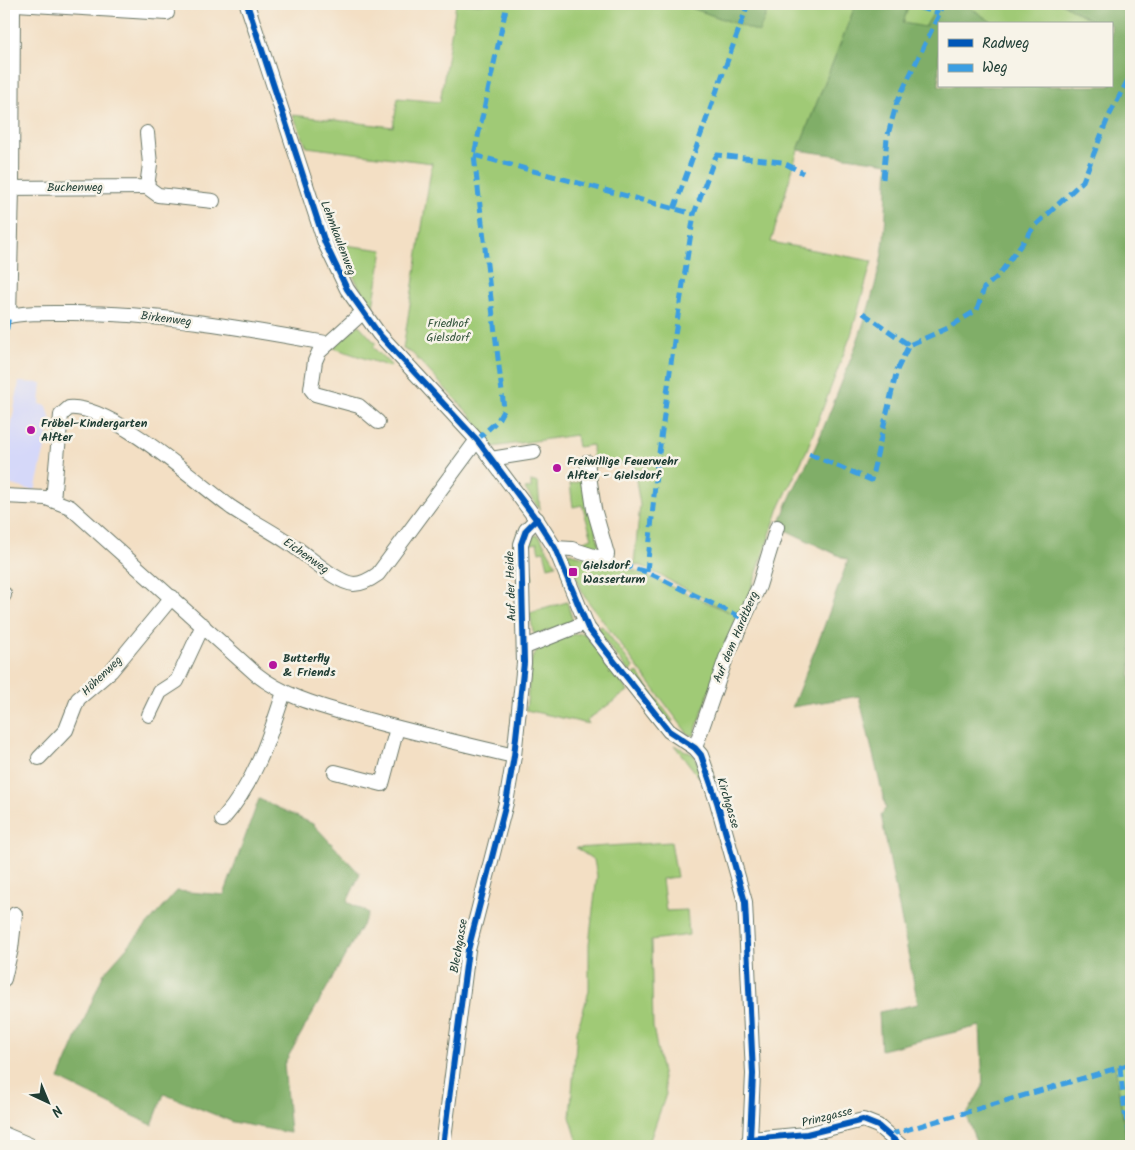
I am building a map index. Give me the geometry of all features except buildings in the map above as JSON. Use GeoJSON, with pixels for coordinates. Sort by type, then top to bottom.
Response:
{"type":"FeatureCollection","features":[{"type":"Feature","properties":{"kind":"street"},"geometry":{"type":"LineString","coordinates":[[6,316],[14,4],[167,14]]}},
{"type":"Feature","properties":{"kind":"street","name":"Lehmkaulenweg"},"geometry":{"type":"LineString","coordinates":[[247,4],[326,243],[346,289],[362,313],[478,440]]}},
{"type":"Feature","properties":{"kind":"street"},"geometry":{"type":"LineString","coordinates":[[147,132],[150,164],[147,187]]}},
{"type":"Feature","properties":{"kind":"street","name":"Buchenweg"},"geometry":{"type":"LineString","coordinates":[[8,188],[147,187],[158,195],[213,201]]}},
{"type":"Feature","properties":{"kind":"street","name":"Birkenweg"},"geometry":{"type":"LineString","coordinates":[[6,316],[20,313],[114,313],[240,328],[326,343]]}},
{"type":"Feature","properties":{"kind":"street"},"geometry":{"type":"LineString","coordinates":[[362,313],[326,343],[317,356],[310,389],[315,394],[359,406],[378,422]]}},
{"type":"Feature","properties":{"kind":"street","name":"Eichenweg"},"geometry":{"type":"LineString","coordinates":[[53,500],[61,415],[64,410],[74,408],[119,424],[232,508],[295,547],[340,580],[353,584],[368,581],[378,574],[478,440]]}},
{"type":"Feature","properties":{"kind":"street"},"geometry":{"type":"LineString","coordinates":[[478,440],[537,519],[556,548],[585,623],[669,731],[695,748]]}},
{"type":"Feature","properties":{"kind":"street"},"geometry":{"type":"LineString","coordinates":[[492,459],[534,452]]}},
{"type":"Feature","properties":{"kind":"street"},"geometry":{"type":"LineString","coordinates":[[556,548],[572,549],[606,560],[607,554],[594,509],[587,462]]}},
{"type":"Feature","properties":{"kind":"street"},"geometry":{"type":"LineString","coordinates":[[4,496],[53,500],[70,507],[256,674],[284,692],[308,703],[397,728],[514,756]]}},
{"type":"Feature","properties":{"kind":"street","name":"Auf der Heide"},"geometry":{"type":"LineString","coordinates":[[514,756],[525,646],[521,544],[526,530],[537,519]]}},
{"type":"Feature","properties":{"kind":"street","name":"Auf dem Hardtberg"},"geometry":{"type":"LineString","coordinates":[[695,748],[726,658],[758,586],[777,527]]}},
{"type":"Feature","properties":{"kind":"street","name":"Höhenweg"},"geometry":{"type":"LineString","coordinates":[[39,758],[66,730],[78,699],[111,671],[172,597]]}},
{"type":"Feature","properties":{"kind":"street"},"geometry":{"type":"LineString","coordinates":[[525,646],[585,623]]}},
{"type":"Feature","properties":{"kind":"street"},"geometry":{"type":"LineString","coordinates":[[148,716],[160,692],[177,681],[202,625]]}},
{"type":"Feature","properties":{"kind":"street"},"geometry":{"type":"LineString","coordinates":[[222,820],[240,800],[261,761],[284,692]]}},
{"type":"Feature","properties":{"kind":"street"},"geometry":{"type":"LineString","coordinates":[[336,772],[382,784],[397,728]]}},
{"type":"Feature","properties":{"kind":"street","name":"Kirchgasse"},"geometry":{"type":"LineString","coordinates":[[695,748],[701,755],[717,802],[745,902],[753,1074],[748,1142]]}},
{"type":"Feature","properties":{"kind":"street","name":"Blechgasse"},"geometry":{"type":"LineString","coordinates":[[446,1146],[454,1048],[468,950],[506,804],[514,756]]}},
{"type":"Feature","properties":{"kind":"street"},"geometry":{"type":"LineString","coordinates":[[4,979],[11,949],[15,914]]}},
{"type":"Feature","properties":{"kind":"street","name":"Prinzgasse"},"geometry":{"type":"LineString","coordinates":[[748,1142],[807,1134],[863,1120],[878,1126],[900,1146]]}},
{"type":"Feature","properties":{"kind":"street"},"geometry":{"type":"LineString","coordinates":[[4,1134],[32,1146]]}},
{"type":"Feature","properties":{"kind":"shaded area","name":"Fröbel-Kindergarten Alfter"},"geometry":{"type":"Polygon","coordinates":[[[19,382],[42,383],[40,404],[47,406],[51,421],[35,491],[4,483],[4,467],[19,382]]]}},
{"type":"Feature","properties":{"kind":"green space","name":"Friedhof Gielsdorf"},"geometry":{"type":"Polygon","coordinates":[[[456,4],[690,4],[689,7],[759,31],[770,4],[856,4],[798,150],[771,242],[872,261],[851,335],[806,452],[779,508],[753,584],[720,659],[694,736],[688,734],[584,596],[566,552],[636,571],[729,612],[644,567],[634,564],[640,505],[633,462],[593,467],[592,445],[578,447],[576,435],[493,447],[472,417],[412,353],[403,349],[432,163],[307,147],[293,115],[393,127],[398,98],[440,102],[456,4]]]}},
{"type":"Feature","properties":{"kind":"green space"},"geometry":{"type":"Polygon","coordinates":[[[690,4],[770,4],[759,32],[689,7],[690,4]]]}},
{"type":"Feature","properties":{"kind":"green space"},"geometry":{"type":"Polygon","coordinates":[[[856,4],[909,4],[903,23],[925,27],[939,4],[965,4],[991,22],[938,22],[938,88],[1112,88],[1112,22],[1094,22],[1063,4],[1131,4],[1131,1063],[1115,1066],[1127,1143],[1117,1146],[978,1146],[966,1116],[983,1086],[980,1026],[881,1050],[879,1012],[918,1004],[881,815],[886,808],[859,696],[792,707],[848,560],[779,527],[788,503],[821,434],[854,351],[875,287],[884,240],[888,163],[798,150],[856,4]]]}},
{"type":"Feature","properties":{"kind":"green space"},"geometry":{"type":"Polygon","coordinates":[[[909,4],[939,4],[925,28],[903,23],[909,4]]]}},
{"type":"Feature","properties":{"kind":"green space"},"geometry":{"type":"Polygon","coordinates":[[[965,4],[1063,4],[1094,22],[991,22],[965,4]]]}},
{"type":"Feature","properties":{"kind":"green space"},"geometry":{"type":"Polygon","coordinates":[[[337,244],[383,250],[372,312],[337,244]]]}},
{"type":"Feature","properties":{"kind":"green space"},"geometry":{"type":"Polygon","coordinates":[[[359,325],[376,344],[373,347],[391,365],[390,367],[331,347],[359,325]]]}},
{"type":"Feature","properties":{"kind":"green space"},"geometry":{"type":"Polygon","coordinates":[[[585,480],[600,550],[596,552],[562,545],[559,539],[585,547],[584,541],[592,538],[582,505],[573,507],[570,484],[585,480]]]}},
{"type":"Feature","properties":{"kind":"green space"},"geometry":{"type":"Polygon","coordinates":[[[531,481],[538,483],[540,510],[525,489],[531,488],[531,481]]]}},
{"type":"Feature","properties":{"kind":"green space"},"geometry":{"type":"Polygon","coordinates":[[[537,535],[556,565],[548,567],[544,551],[539,552],[537,543],[528,545],[530,554],[527,555],[533,579],[527,580],[526,540],[530,536],[537,535]]]}},
{"type":"Feature","properties":{"kind":"green space"},"geometry":{"type":"Polygon","coordinates":[[[567,602],[573,621],[536,635],[533,632],[530,613],[567,602]]]}},
{"type":"Feature","properties":{"kind":"green space"},"geometry":{"type":"Polygon","coordinates":[[[602,626],[634,668],[629,672],[595,628],[602,626]]]}},
{"type":"Feature","properties":{"kind":"green space"},"geometry":{"type":"Polygon","coordinates":[[[584,633],[628,691],[587,720],[589,724],[526,710],[532,658],[548,643],[569,635],[584,633]]]}},
{"type":"Feature","properties":{"kind":"green space"},"geometry":{"type":"Polygon","coordinates":[[[637,672],[673,721],[669,723],[632,676],[637,672]]]}},
{"type":"Feature","properties":{"kind":"green space"},"geometry":{"type":"Polygon","coordinates":[[[674,745],[694,755],[702,774],[699,777],[674,745]]]}},
{"type":"Feature","properties":{"kind":"green space"},"geometry":{"type":"Polygon","coordinates":[[[259,799],[313,824],[360,874],[347,902],[369,913],[284,1064],[290,1133],[233,1122],[164,1094],[152,1125],[59,1079],[104,973],[177,891],[224,895],[259,799]]]}},
{"type":"Feature","properties":{"kind":"green space"},"geometry":{"type":"Polygon","coordinates":[[[671,842],[677,877],[662,879],[666,911],[687,910],[689,935],[651,940],[653,1027],[666,1094],[648,1146],[579,1146],[570,1117],[577,1031],[589,991],[589,944],[597,876],[594,860],[576,848],[671,842]]]}},
{"type":"Feature","properties":{"kind":"green space"},"geometry":{"type":"Polygon","coordinates":[[[1131,1063],[1130,1146],[1127,1143],[1115,1066],[1131,1063]]]}},
{"type":"Feature","properties":{"kind":"marked path"},"geometry":{"type":"LineString","coordinates":[[477,440],[498,420],[504,409],[474,155],[507,4]]}},
{"type":"Feature","properties":{"kind":"marked path"},"geometry":{"type":"LineString","coordinates":[[674,209],[748,4]]}},
{"type":"Feature","properties":{"kind":"marked path"},"geometry":{"type":"LineString","coordinates":[[905,4],[939,13]]}},
{"type":"Feature","properties":{"kind":"marked path"},"geometry":{"type":"LineString","coordinates":[[883,179],[887,138],[897,102],[944,4]]}},
{"type":"Feature","properties":{"kind":"marked path"},"geometry":{"type":"LineString","coordinates":[[809,454],[871,480],[897,370],[909,345],[948,328],[977,310],[984,288],[998,276],[1034,227],[1083,181],[1108,118],[1131,74]]}},
{"type":"Feature","properties":{"kind":"marked path"},"geometry":{"type":"LineString","coordinates":[[474,155],[694,214]]}},
{"type":"Feature","properties":{"kind":"marked path"},"geometry":{"type":"LineString","coordinates":[[657,468],[694,214],[714,160],[717,155],[782,162],[803,173]]}},
{"type":"Feature","properties":{"kind":"marked path"},"geometry":{"type":"LineString","coordinates":[[863,313],[909,345]]}},
{"type":"Feature","properties":{"kind":"marked path"},"geometry":{"type":"LineString","coordinates":[[4,344],[9,316]]}},
{"type":"Feature","properties":{"kind":"marked path"},"geometry":{"type":"LineString","coordinates":[[647,572],[657,463]]}},
{"type":"Feature","properties":{"kind":"marked path"},"geometry":{"type":"LineString","coordinates":[[622,565],[647,572],[744,619]]}},
{"type":"Feature","properties":{"kind":"marked path"},"geometry":{"type":"LineString","coordinates":[[889,1135],[1131,1064]]}},
{"type":"Feature","properties":{"kind":"marked path"},"geometry":{"type":"LineString","coordinates":[[1120,1067],[1125,1113],[1131,1140]]}},
{"type":"Feature","properties":{"kind":"cycle path"},"geometry":{"type":"LineString","coordinates":[[247,4],[325,243],[347,289],[379,334],[477,440],[539,523],[555,548],[588,628],[669,731],[695,748],[701,755],[717,802],[745,902],[753,1074],[750,1139],[807,1134],[863,1120],[878,1126],[901,1146]]}},
{"type":"Feature","properties":{"kind":"cycle path"},"geometry":{"type":"LineString","coordinates":[[443,1146],[468,950],[506,803],[514,756],[524,663],[521,544],[526,530],[537,519]]}},
{"type":"Feature","properties":{"kind":"place","name":"Fröbel-Kindergarten Alfter"},"geometry":{"type":"Point","coordinates":[31,430]}},
{"type":"Feature","properties":{"kind":"place","name":"Freiwillige Feuerwehr Alfter - Gielsdorf"},"geometry":{"type":"Point","coordinates":[557,468]}},
{"type":"Feature","properties":{"kind":"place","name":"Gielsdorf Wasserturm"},"geometry":{"type":"Point","coordinates":[573,572]}},
{"type":"Feature","properties":{"kind":"place","name":"Butterfly & Friends"},"geometry":{"type":"Point","coordinates":[273,665]}}]}
